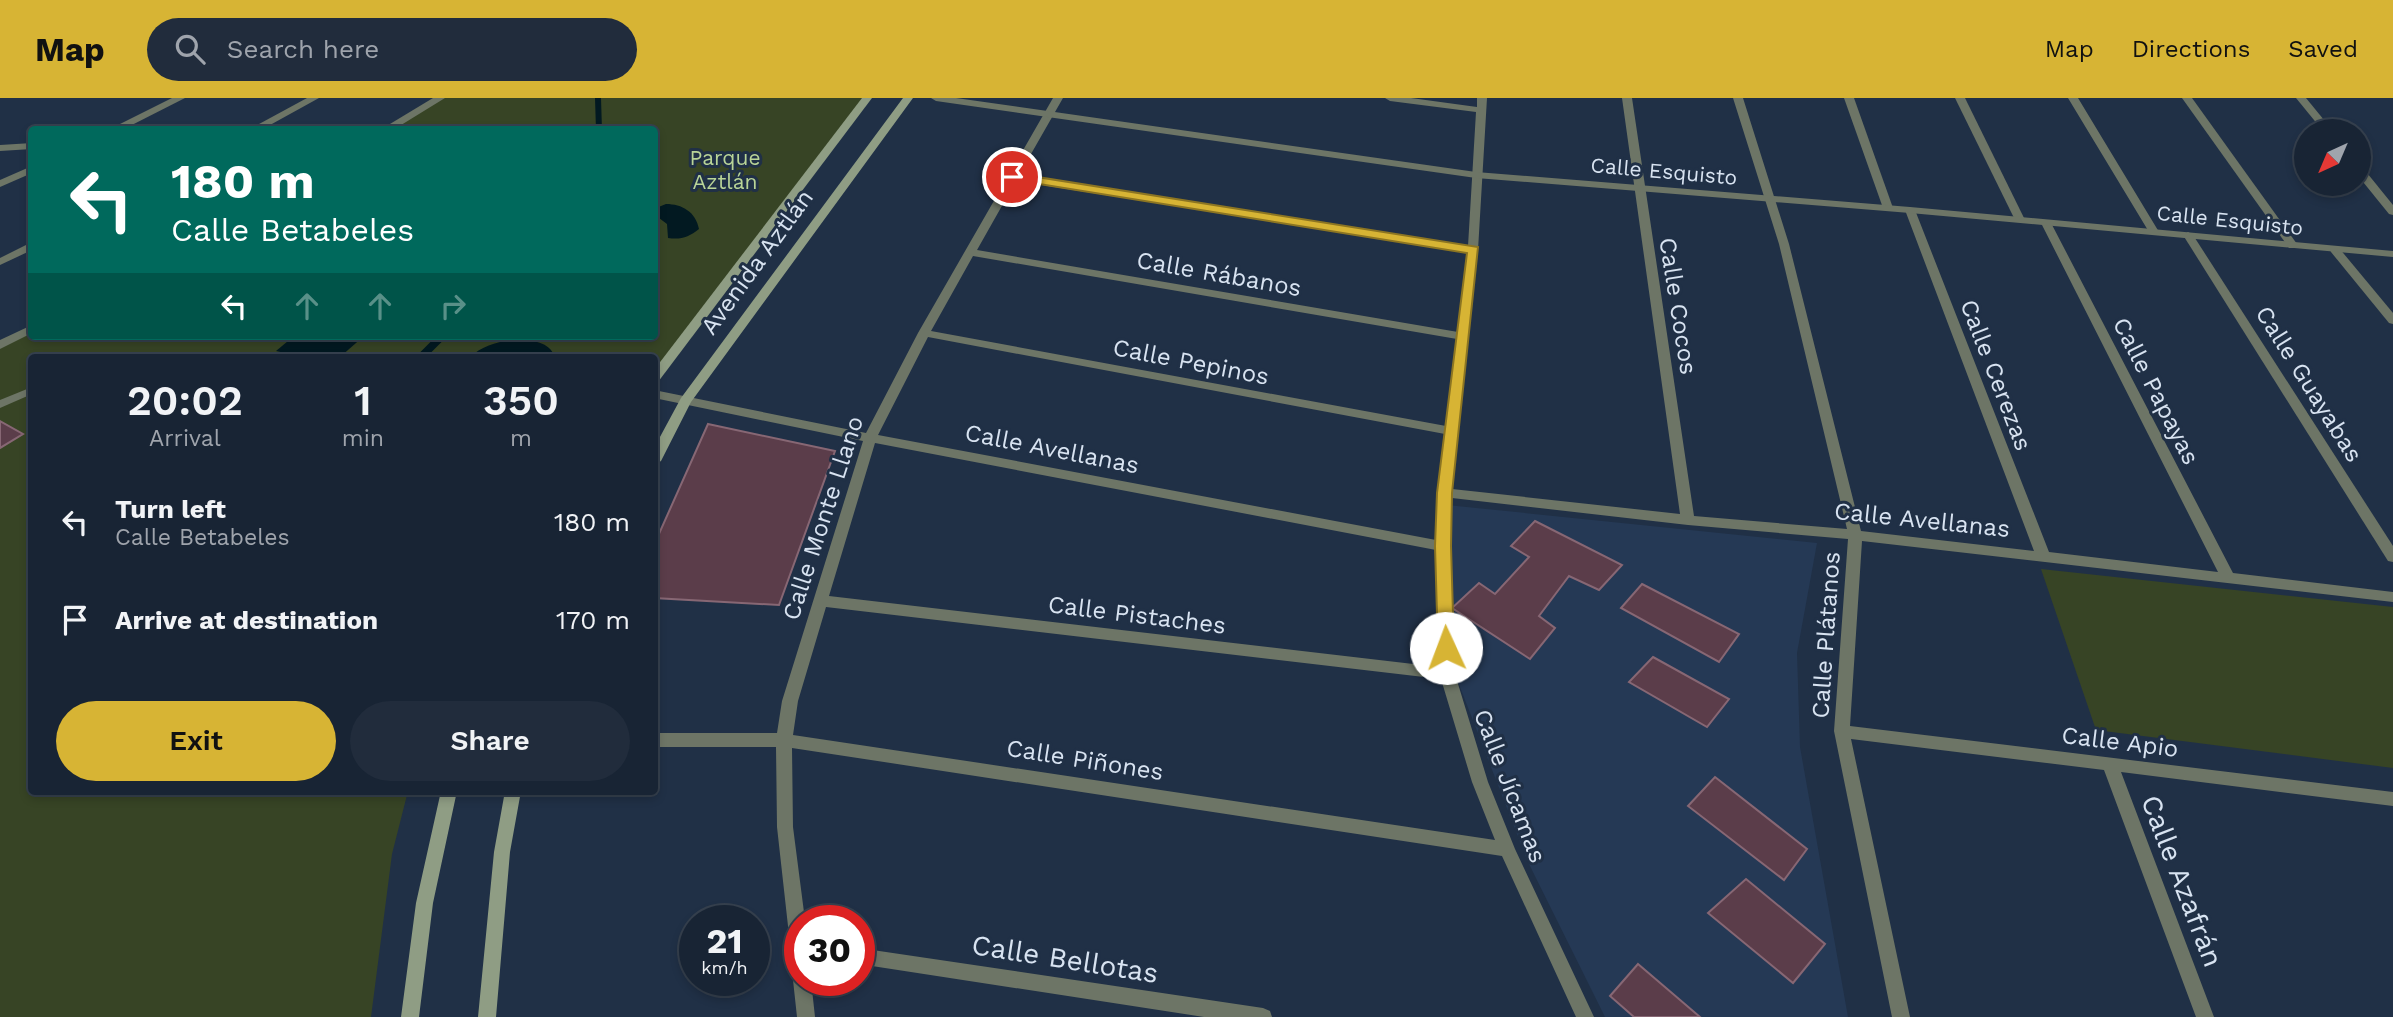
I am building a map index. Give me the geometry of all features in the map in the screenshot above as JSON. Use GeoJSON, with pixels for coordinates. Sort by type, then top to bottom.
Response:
{"type":"FeatureCollection","features":[{"type":"Feature","properties":{"kind":"main road","name":"Avenida Aztlán"},"geometry":{"type":"LineString","coordinates":[[658,374],[867,98]]}},
{"type":"Feature","properties":{"kind":"main road","name":"Avenida Aztlán"},"geometry":{"type":"LineString","coordinates":[[658,453],[685,401],[908,98]]}},
{"type":"Feature","properties":{"kind":"main road"},"geometry":{"type":"LineString","coordinates":[[410,1017],[420,918],[430,858],[448,795]]}},
{"type":"Feature","properties":{"kind":"main road"},"geometry":{"type":"LineString","coordinates":[[487,1017],[502,852],[512,795]]}},
{"type":"Feature","properties":{"kind":"street"},"geometry":{"type":"LineString","coordinates":[[121,126],[180,98]]}},
{"type":"Feature","properties":{"kind":"street"},"geometry":{"type":"LineString","coordinates":[[261,126],[314,98]]}},
{"type":"Feature","properties":{"kind":"street"},"geometry":{"type":"LineString","coordinates":[[392,126],[440,98]]}},
{"type":"Feature","properties":{"kind":"street","name":"Calle Esquisto"},"geometry":{"type":"LineString","coordinates":[[936,98],[1046,116],[1476,175],[1888,208],[2393,254]]}},
{"type":"Feature","properties":{"kind":"street","name":"Calle Monte Llano"},"geometry":{"type":"LineString","coordinates":[[794,905],[789,870],[783,740],[790,701],[870,438],[969,252],[1058,98]]}},
{"type":"Feature","properties":{"kind":"street"},"geometry":{"type":"LineString","coordinates":[[1390,98],[1481,104]]}},
{"type":"Feature","properties":{"kind":"street","name":"Calle Cocos"},"geometry":{"type":"LineString","coordinates":[[1627,98],[1638,189],[1688,520]]}},
{"type":"Feature","properties":{"kind":"street","name":"Calle Plátanos"},"geometry":{"type":"LineString","coordinates":[[1738,98],[1784,244],[1855,535],[1842,730],[1901,1017]]}},
{"type":"Feature","properties":{"kind":"street"},"geometry":{"type":"LineString","coordinates":[[1849,98],[1888,208]]}},
{"type":"Feature","properties":{"kind":"street"},"geometry":{"type":"LineString","coordinates":[[1960,98],[2020,220]]}},
{"type":"Feature","properties":{"kind":"street"},"geometry":{"type":"LineString","coordinates":[[2073,98],[2154,232]]}},
{"type":"Feature","properties":{"kind":"street"},"geometry":{"type":"LineString","coordinates":[[2187,98],[2293,246]]}},
{"type":"Feature","properties":{"kind":"street"},"geometry":{"type":"LineString","coordinates":[[2301,98],[2318,119]]}},
{"type":"Feature","properties":{"kind":"street","name":"Calle Jícamas"},"geometry":{"type":"LineString","coordinates":[[1481,104],[1473,250],[1450,431],[1445,493],[1443,546],[1447,674],[1480,782],[1507,849],[1585,1017]]}},
{"type":"Feature","properties":{"kind":"street"},"geometry":{"type":"LineString","coordinates":[[0,148],[28,146]]}},
{"type":"Feature","properties":{"kind":"street"},"geometry":{"type":"LineString","coordinates":[[0,184],[28,171]]}},
{"type":"Feature","properties":{"kind":"street"},"geometry":{"type":"LineString","coordinates":[[1012,177],[1473,250]]}},
{"type":"Feature","properties":{"kind":"street"},"geometry":{"type":"LineString","coordinates":[[2371,185],[2393,212]]}},
{"type":"Feature","properties":{"kind":"street","name":"Calle Cerezas"},"geometry":{"type":"LineString","coordinates":[[1910,210],[2043,556]]}},
{"type":"Feature","properties":{"kind":"street","name":"Calle Papayas"},"geometry":{"type":"LineString","coordinates":[[2046,223],[2228,578]]}},
{"type":"Feature","properties":{"kind":"street","name":"Calle Guayabas"},"geometry":{"type":"LineString","coordinates":[[2188,235],[2393,557]]}},
{"type":"Feature","properties":{"kind":"street"},"geometry":{"type":"LineString","coordinates":[[0,261],[28,247]]}},
{"type":"Feature","properties":{"kind":"street"},"geometry":{"type":"LineString","coordinates":[[2335,250],[2393,320]]}},
{"type":"Feature","properties":{"kind":"street","name":"Calle Rábanos"},"geometry":{"type":"LineString","coordinates":[[969,252],[1461,336]]}},
{"type":"Feature","properties":{"kind":"street"},"geometry":{"type":"LineString","coordinates":[[0,345],[28,330]]}},
{"type":"Feature","properties":{"kind":"street","name":"Calle Pepinos"},"geometry":{"type":"LineString","coordinates":[[925,333],[1450,431]]}},
{"type":"Feature","properties":{"kind":"street","name":"Calle Avellanas"},"geometry":{"type":"LineString","coordinates":[[658,395],[870,438],[1443,546]]}},
{"type":"Feature","properties":{"kind":"street","name":"Calle Avellanas"},"geometry":{"type":"LineString","coordinates":[[1445,493],[1855,535],[2393,597]]}},
{"type":"Feature","properties":{"kind":"street","name":"Calle Pistaches"},"geometry":{"type":"LineString","coordinates":[[821,601],[1447,674]]}},
{"type":"Feature","properties":{"kind":"street","name":"Calle Apio"},"geometry":{"type":"LineString","coordinates":[[1842,730],[2393,799]]}},
{"type":"Feature","properties":{"kind":"street","name":"Calle Piñones"},"geometry":{"type":"LineString","coordinates":[[658,740],[783,740],[1507,849]]}},
{"type":"Feature","properties":{"kind":"street","name":"Calle Azafrán"},"geometry":{"type":"LineString","coordinates":[[2110,764],[2205,1017]]}},
{"type":"Feature","properties":{"kind":"street","name":"Calle Bellotas"},"geometry":{"type":"LineString","coordinates":[[875,958],[1263,1017]]}},
{"type":"Feature","properties":{"kind":"street"},"geometry":{"type":"LineString","coordinates":[[804,996],[806,1017]]}},
{"type":"Feature","properties":{"kind":"lane"},"geometry":{"type":"LineString","coordinates":[[0,404],[28,392]]}},
{"type":"Feature","properties":{"kind":"shaded area"},"geometry":{"type":"Polygon","coordinates":[[[666,204],[687,210],[695,218],[699,229],[685,237],[668,238],[667,224],[658,217],[658,207],[666,204]]]}},
{"type":"Feature","properties":{"kind":"shaded area"},"geometry":{"type":"Polygon","coordinates":[[[289,340],[359,340],[343,354],[290,354],[276,351],[289,340]]]}},
{"type":"Feature","properties":{"kind":"shaded area"},"geometry":{"type":"Polygon","coordinates":[[[504,341],[534,341],[545,345],[553,354],[474,354],[480,349],[504,341]]]}},
{"type":"Feature","properties":{"kind":"shaded area"},"geometry":{"type":"Polygon","coordinates":[[[1447,505],[1817,543],[1797,653],[1800,747],[1848,1017],[1605,1017],[1527,860],[1455,674],[1447,505]]]}},
{"type":"Feature","properties":{"kind":"green space","name":"Parque Aztlán"},"geometry":{"type":"Polygon","coordinates":[[[439,98],[868,98],[658,375],[658,354],[28,354],[28,795],[407,795],[392,854],[371,1017],[0,1017],[0,345],[28,329],[28,340],[658,340],[658,126],[388,126],[439,98]]]}},
{"type":"Feature","properties":{"kind":"green space"},"geometry":{"type":"Polygon","coordinates":[[[2041,569],[2393,607],[2393,768],[2096,730],[2041,569]]]}},
{"type":"Feature","properties":{"kind":"building"},"geometry":{"type":"Polygon","coordinates":[[[0,421],[23,434],[0,448],[0,421]]]}},
{"type":"Feature","properties":{"kind":"building"},"geometry":{"type":"Polygon","coordinates":[[[708,424],[835,451],[779,605],[658,598],[658,536],[708,424]]]}},
{"type":"Feature","properties":{"kind":"building"},"geometry":{"type":"Polygon","coordinates":[[[1535,521],[1622,565],[1599,590],[1569,576],[1539,616],[1555,628],[1530,659],[1452,608],[1479,583],[1495,594],[1529,557],[1511,546],[1535,521]]]}},
{"type":"Feature","properties":{"kind":"building"},"geometry":{"type":"Polygon","coordinates":[[[1642,584],[1739,634],[1719,662],[1621,608],[1642,584]]]}},
{"type":"Feature","properties":{"kind":"building"},"geometry":{"type":"Polygon","coordinates":[[[1653,657],[1729,699],[1707,727],[1629,682],[1653,657]]]}},
{"type":"Feature","properties":{"kind":"building"},"geometry":{"type":"Polygon","coordinates":[[[1715,777],[1807,849],[1784,880],[1688,806],[1715,777]]]}},
{"type":"Feature","properties":{"kind":"building"},"geometry":{"type":"Polygon","coordinates":[[[1746,879],[1825,944],[1793,983],[1708,913],[1746,879]]]}},
{"type":"Feature","properties":{"kind":"building"},"geometry":{"type":"Polygon","coordinates":[[[1638,964],[1700,1017],[1634,1017],[1610,996],[1638,964]]]}},
{"type":"Feature","properties":{"kind":"waterway"},"geometry":{"type":"LineString","coordinates":[[598,98],[599,126]]}},
{"type":"Feature","properties":{"kind":"waterway"},"geometry":{"type":"LineString","coordinates":[[424,354],[438,340]]}},
{"type":"Feature","properties":{"kind":"route"},"geometry":{"type":"LineString","coordinates":[[1012,177],[1473,250],[1458,360],[1445,493],[1443,546],[1446,648]]}}]}
